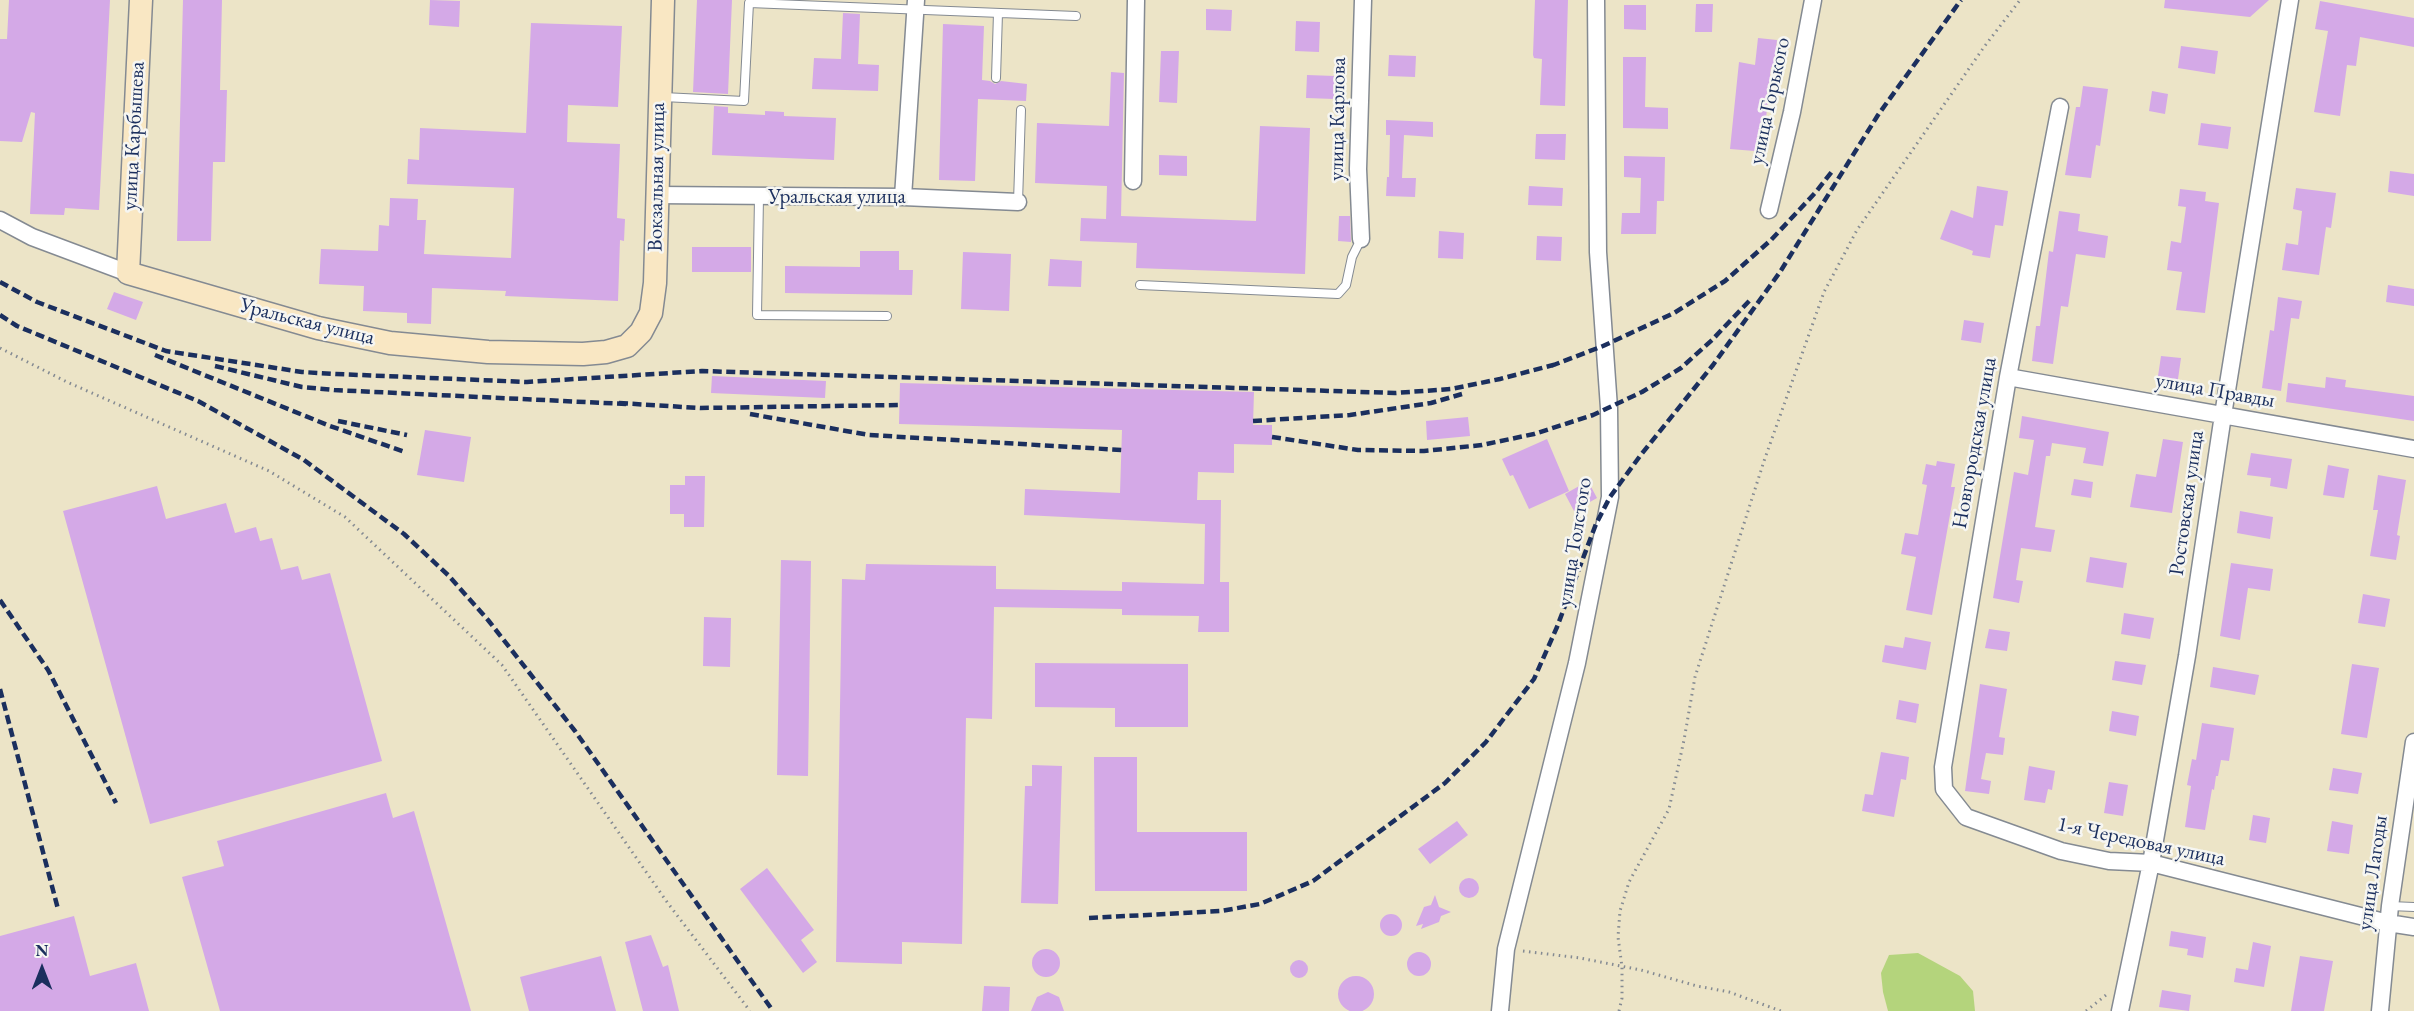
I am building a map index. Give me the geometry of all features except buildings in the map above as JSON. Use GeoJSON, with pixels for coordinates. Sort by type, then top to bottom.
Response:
{"type":"FeatureCollection","features":[{"type":"Feature","properties":{"kind":"street","name":"улица Карбышева"},"geometry":{"type":"LineString","coordinates":[[128,273],[141,0]]}},
{"type":"Feature","properties":{"kind":"street","name":"Вокзальная улица"},"geometry":{"type":"LineString","coordinates":[[627,346],[641,332],[651,313],[655,283],[663,0]]}},
{"type":"Feature","properties":{"kind":"street"},"geometry":{"type":"LineString","coordinates":[[1133,181],[1136,0]]}},
{"type":"Feature","properties":{"kind":"street","name":"улица Карлова"},"geometry":{"type":"LineString","coordinates":[[1360,239],[1358,169],[1363,0]]}},
{"type":"Feature","properties":{"kind":"street","name":"улица Толстого"},"geometry":{"type":"LineString","coordinates":[[1500,1011],[1506,949],[1577,663],[1610,497],[1609,408],[1598,252],[1596,0]]}},
{"type":"Feature","properties":{"kind":"street","name":"улица Горького"},"geometry":{"type":"LineString","coordinates":[[1769,210],[1792,112],[1813,0]]}},
{"type":"Feature","properties":{"kind":"street","name":"Ростовская улица"},"geometry":{"type":"LineString","coordinates":[[2120,1011],[2151,863],[2187,657],[2223,415],[2290,0]]}},
{"type":"Feature","properties":{"kind":"street"},"geometry":{"type":"LineString","coordinates":[[903,197],[916,5]]}},
{"type":"Feature","properties":{"kind":"street","name":"Новгородская улица"},"geometry":{"type":"LineString","coordinates":[[1944,789],[1943,767],[2008,377],[2060,106]]}},
{"type":"Feature","properties":{"kind":"street","name":"Уральская улица"},"geometry":{"type":"LineString","coordinates":[[656,195],[903,197],[1018,202]]}},
{"type":"Feature","properties":{"kind":"street","name":"Уральская улица"},"geometry":{"type":"LineString","coordinates":[[0,220],[32,237],[128,273],[318,328],[390,343],[488,352],[583,354],[606,352],[627,346]]}},
{"type":"Feature","properties":{"kind":"street","name":"улица Правды"},"geometry":{"type":"LineString","coordinates":[[2008,377],[2414,449]]}},
{"type":"Feature","properties":{"kind":"street","name":"улица Лагоды"},"geometry":{"type":"LineString","coordinates":[[2380,1011],[2389,914],[2414,742]]}},
{"type":"Feature","properties":{"kind":"street","name":"1-я Чередовая улица"},"geometry":{"type":"LineString","coordinates":[[1944,789],[1966,817],[2061,851],[2109,861],[2151,863],[2389,914],[2414,927]]}},
{"type":"Feature","properties":{"kind":"lane"},"geometry":{"type":"LineString","coordinates":[[659,97],[744,101],[749,3],[916,5],[998,13],[1076,16]]}},
{"type":"Feature","properties":{"kind":"lane"},"geometry":{"type":"LineString","coordinates":[[996,78],[998,13]]}},
{"type":"Feature","properties":{"kind":"lane"},"geometry":{"type":"LineString","coordinates":[[1018,202],[1022,110]]}},
{"type":"Feature","properties":{"kind":"lane"},"geometry":{"type":"LineString","coordinates":[[759,197],[758,315],[887,316]]}},
{"type":"Feature","properties":{"kind":"lane"},"geometry":{"type":"LineString","coordinates":[[1140,285],[1338,294],[1346,285],[1352,257],[1360,239]]}},
{"type":"Feature","properties":{"kind":"lane"},"geometry":{"type":"LineString","coordinates":[[2389,914],[2414,907]]}},
{"type":"Feature","properties":{"kind":"path"},"geometry":{"type":"LineString","coordinates":[[1619,1011],[1622,998],[1622,967],[1618,937],[1620,911],[1629,882],[1669,809],[1695,677],[1764,461],[1824,292],[1857,230],[1984,47],[2020,0]]}},
{"type":"Feature","properties":{"kind":"path"},"geometry":{"type":"LineString","coordinates":[[0,348],[67,382],[269,471],[345,517],[502,665],[667,902],[750,1011]]}},
{"type":"Feature","properties":{"kind":"path"},"geometry":{"type":"LineString","coordinates":[[1506,949],[1580,958],[1622,967],[1729,992],[1781,1011]]}},
{"type":"Feature","properties":{"kind":"green space"},"geometry":{"type":"Polygon","coordinates":[[[1918,953],[1960,976],[1973,991],[1975,1011],[1888,1011],[1881,973],[1889,955],[1918,953]]]}},
{"type":"Feature","properties":{"kind":"railway"},"geometry":{"type":"LineString","coordinates":[[1089,918],[1221,911],[1260,904],[1313,881],[1445,783],[1486,742],[1534,679],[1557,627],[1596,524],[1610,497],[1713,365],[1780,272],[1878,115],[1961,0]]}},
{"type":"Feature","properties":{"kind":"railway"},"geometry":{"type":"LineString","coordinates":[[1551,366],[1603,346],[1674,313],[1725,281],[1771,240],[1834,169]]}},
{"type":"Feature","properties":{"kind":"railway"},"geometry":{"type":"LineString","coordinates":[[0,282],[37,302],[166,351],[302,372],[336,374],[527,382],[702,371],[1395,393],[1451,389],[1557,364]]}},
{"type":"Feature","properties":{"kind":"railway"},"geometry":{"type":"LineString","coordinates":[[1272,437],[1358,450],[1424,451],[1482,445],[1534,434],[1593,415],[1642,392],[1681,368],[1712,340],[1751,299]]}},
{"type":"Feature","properties":{"kind":"railway"},"geometry":{"type":"LineString","coordinates":[[0,315],[17,326],[198,401],[304,460],[404,534],[448,575],[488,620],[575,731],[773,1011]]}},
{"type":"Feature","properties":{"kind":"railway"},"geometry":{"type":"LineString","coordinates":[[155,355],[330,426],[405,452]]}},
{"type":"Feature","properties":{"kind":"railway"},"geometry":{"type":"LineString","coordinates":[[215,366],[302,387],[334,390],[626,404]]}},
{"type":"Feature","properties":{"kind":"railway"},"geometry":{"type":"LineString","coordinates":[[1253,421],[1350,415],[1431,403],[1462,394]]}},
{"type":"Feature","properties":{"kind":"railway"},"geometry":{"type":"LineString","coordinates":[[619,403],[700,408],[899,405]]}},
{"type":"Feature","properties":{"kind":"railway"},"geometry":{"type":"LineString","coordinates":[[750,414],[869,435],[1122,450]]}},
{"type":"Feature","properties":{"kind":"railway"},"geometry":{"type":"LineString","coordinates":[[338,421],[407,435]]}},
{"type":"Feature","properties":{"kind":"railway"},"geometry":{"type":"LineString","coordinates":[[0,600],[48,670],[116,803]]}},
{"type":"Feature","properties":{"kind":"railway"},"geometry":{"type":"LineString","coordinates":[[0,689],[58,909]]}}]}
